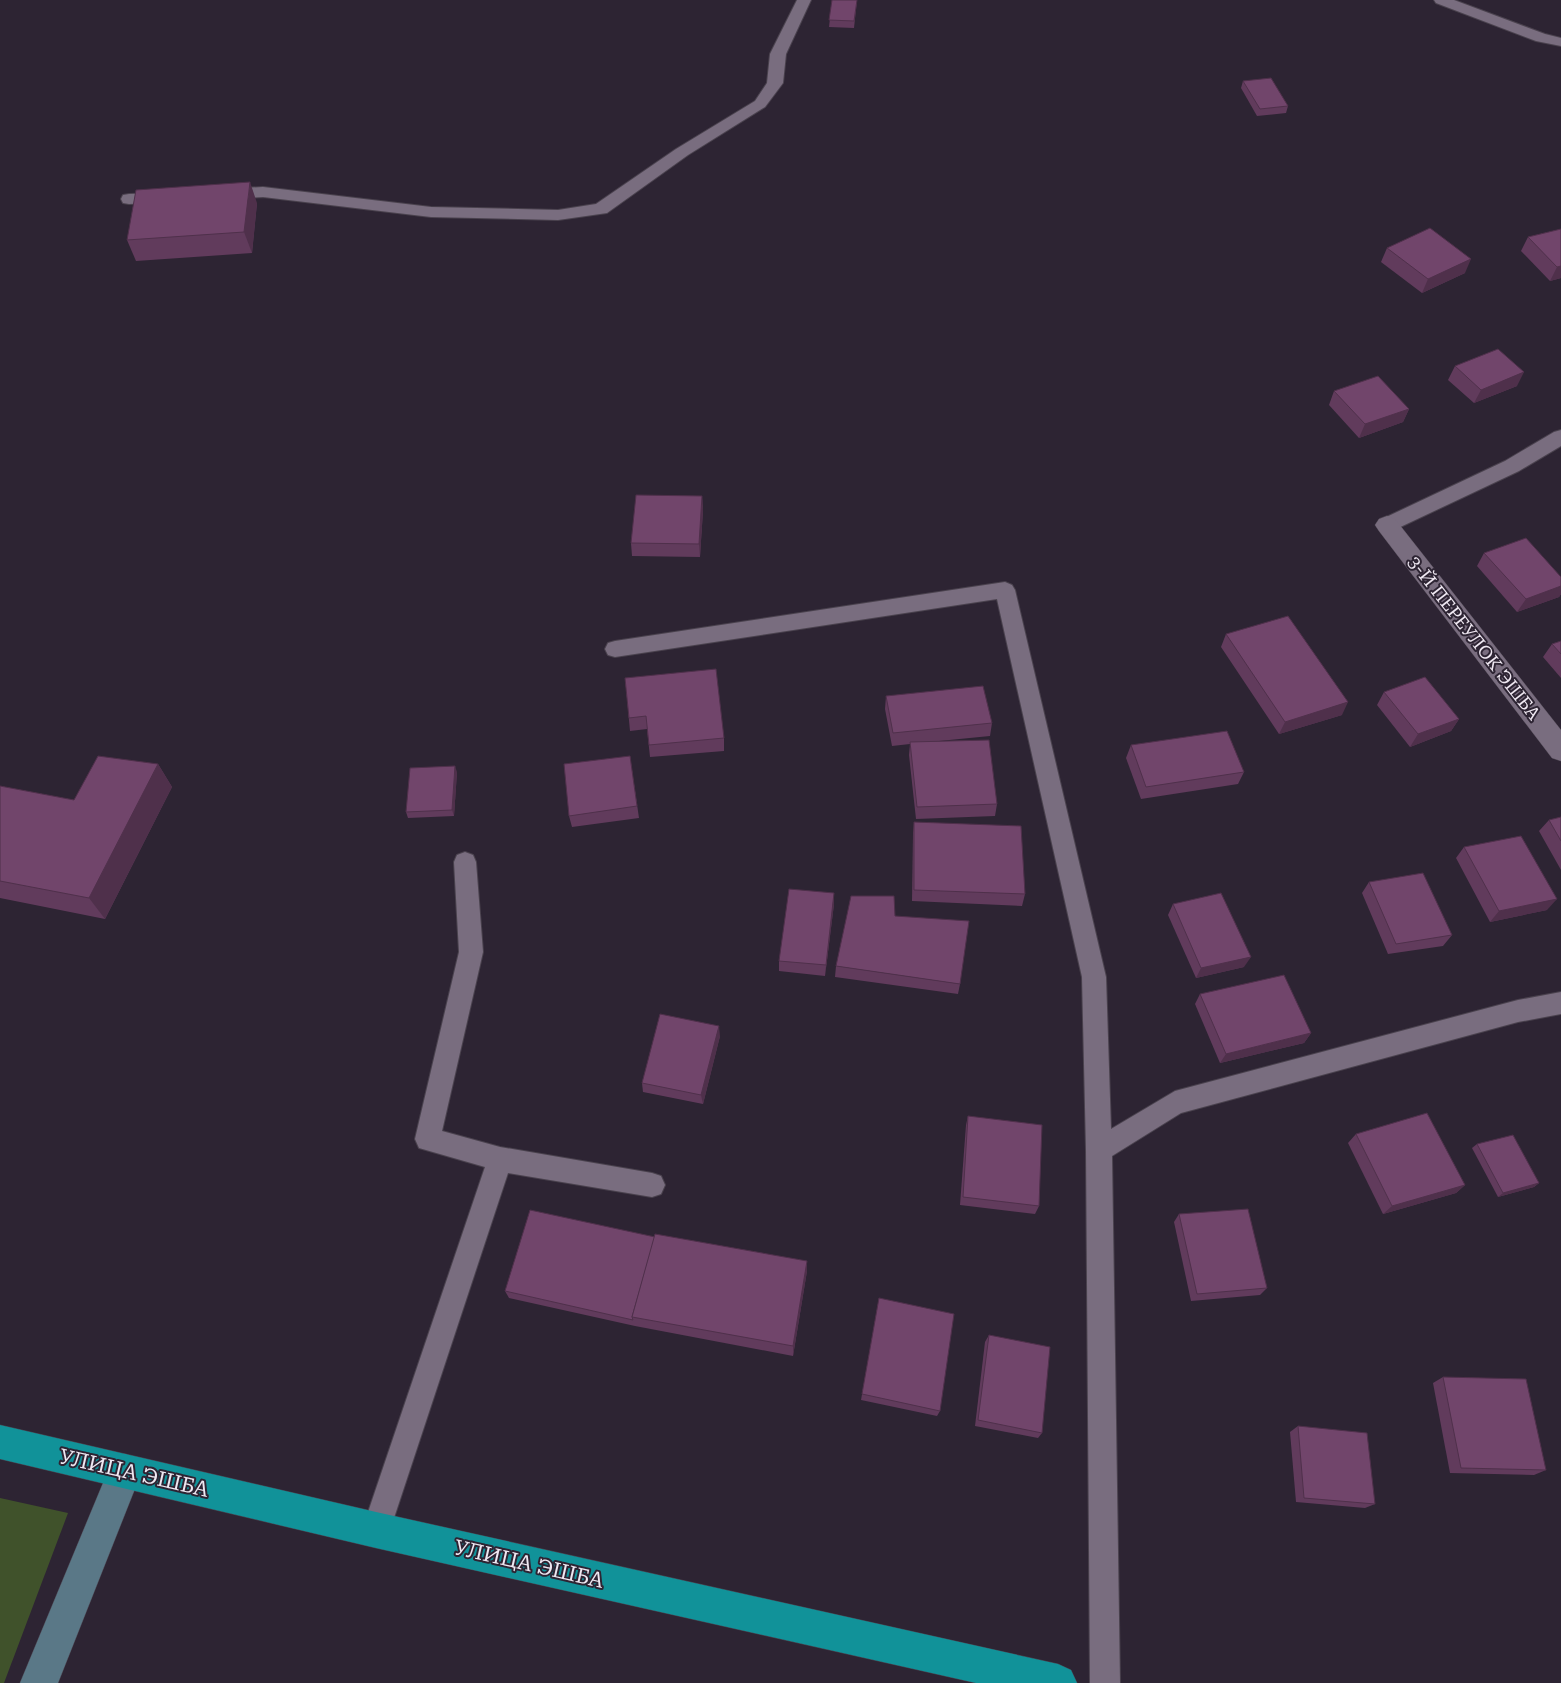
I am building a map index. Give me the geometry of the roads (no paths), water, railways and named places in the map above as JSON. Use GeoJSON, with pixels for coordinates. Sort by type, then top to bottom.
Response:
{"type":"FeatureCollection","features":[{"type":"Feature","properties":{"kind":"highway","name":"УЛИЦА ЭШБА"},"geometry":{"type":"LineString","coordinates":[[0,1442],[376,1530],[1058,1683]]}},
{"type":"Feature","properties":{"kind":"street","name":"3-Й ПЕРЕУЛОК ЭШБА"},"geometry":{"type":"LineString","coordinates":[[1387,525],[1561,750]]}},
{"type":"Feature","properties":{"kind":"street"},"geometry":{"type":"LineString","coordinates":[[39,1683],[126,1471]]}},
{"type":"Feature","properties":{"kind":"lane"},"geometry":{"type":"LineString","coordinates":[[206,196],[263,192],[441,212],[558,216],[600,209],[682,152],[760,104],[775,83],[778,54],[804,0]]}},
{"type":"Feature","properties":{"kind":"lane"},"geometry":{"type":"LineString","coordinates":[[1441,0],[1541,38],[1561,42]]}},
{"type":"Feature","properties":{"kind":"lane"},"geometry":{"type":"LineString","coordinates":[[129,199],[177,197]]}},
{"type":"Feature","properties":{"kind":"lane"},"geometry":{"type":"LineString","coordinates":[[1387,525],[1512,466],[1561,436]]}},
{"type":"Feature","properties":{"kind":"lane"},"geometry":{"type":"LineString","coordinates":[[615,649],[1005,590],[1094,977],[1099,1150],[1105,1683]]}},
{"type":"Feature","properties":{"kind":"lane"},"geometry":{"type":"LineString","coordinates":[[465,862],[472,952],[428,1139],[500,1159],[652,1185]]}},
{"type":"Feature","properties":{"kind":"lane"},"geometry":{"type":"LineString","coordinates":[[1099,1150],[1175,1103],[1518,1012],[1561,1003]]}},
{"type":"Feature","properties":{"kind":"lane"},"geometry":{"type":"LineString","coordinates":[[376,1530],[500,1159]]}}]}
